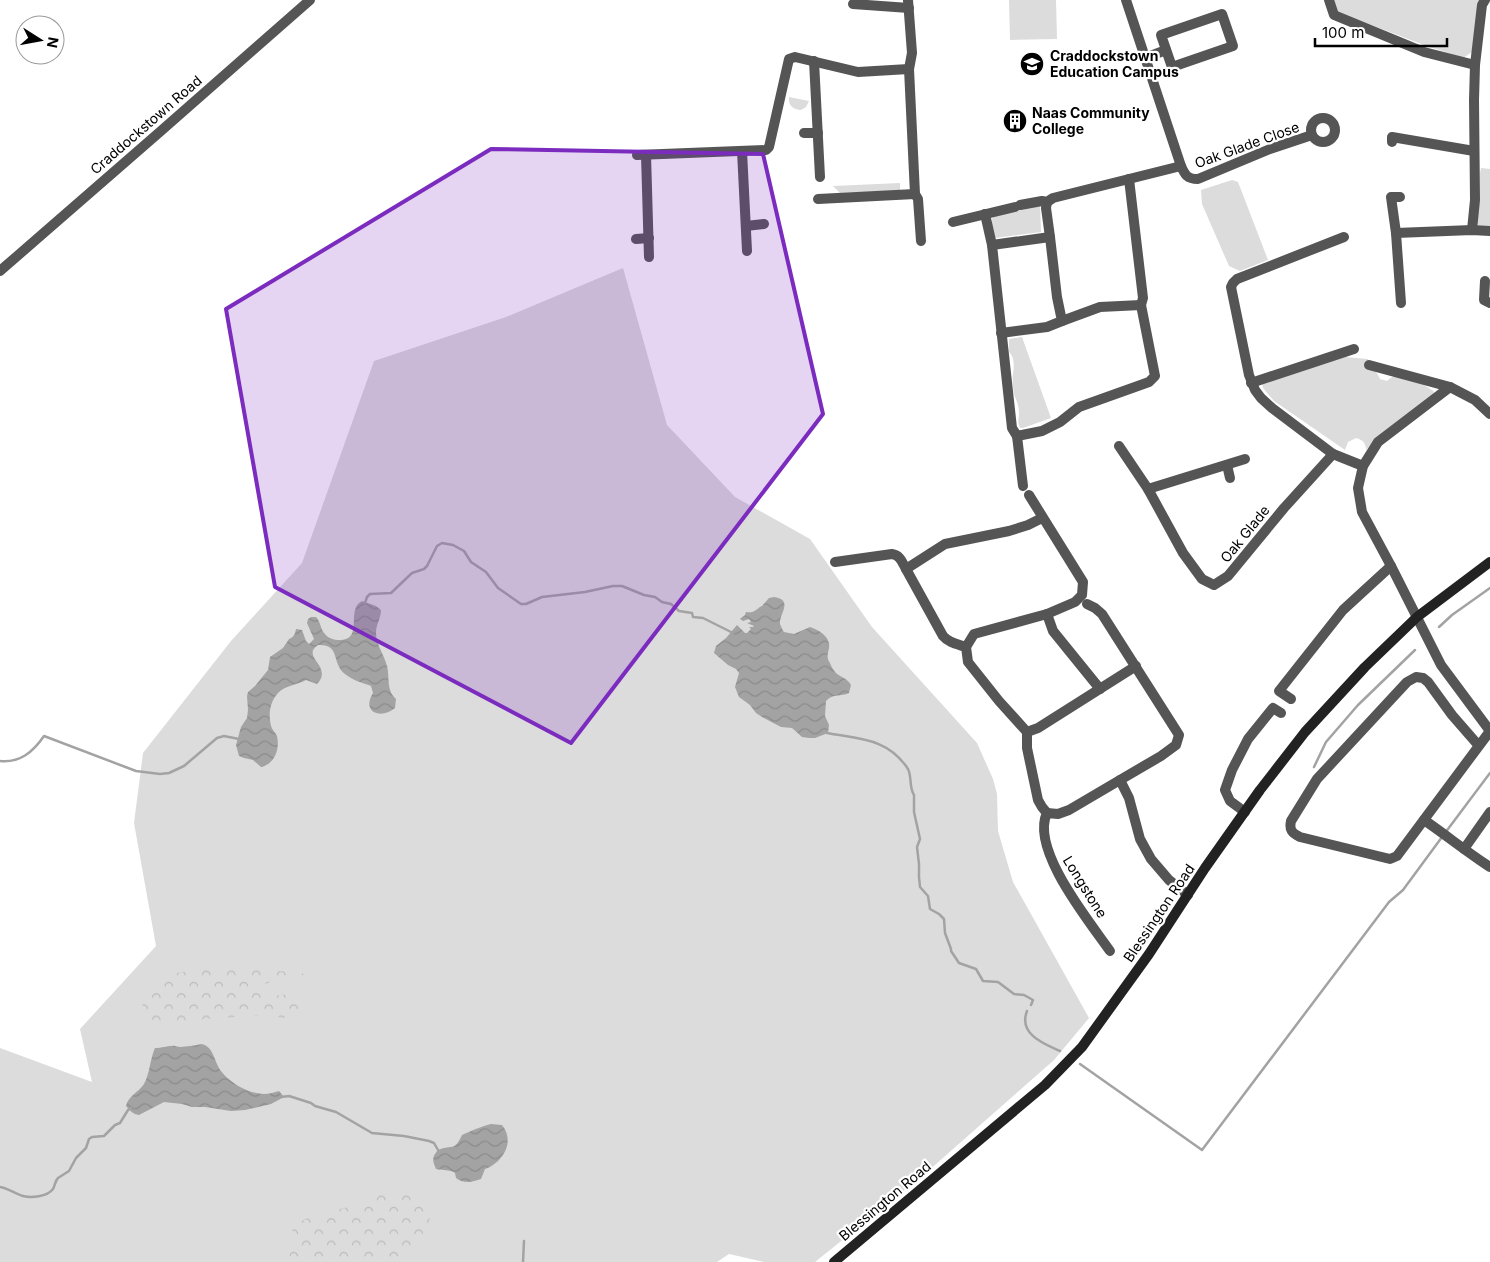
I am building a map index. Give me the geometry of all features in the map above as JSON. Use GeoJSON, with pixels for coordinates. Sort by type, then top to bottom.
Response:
{"type":"FeatureCollection","features":[{"type":"Feature","properties":{"kind":"main road","name":"Blessington Road"},"geometry":{"type":"LineString","coordinates":[[834,1262],[1045,1085],[1064,1066],[1088,1039],[1149,954],[1260,790],[1305,732],[1365,667],[1417,618],[1490,562]]}},
{"type":"Feature","properties":{"kind":"street","name":"Craddockstown Road"},"geometry":{"type":"LineString","coordinates":[[0,271],[310,0]]}},
{"type":"Feature","properties":{"kind":"street"},"geometry":{"type":"LineString","coordinates":[[1062,321],[1057,297],[1046,208],[1047,202],[1053,198],[1181,166],[1126,0]]}},
{"type":"Feature","properties":{"kind":"street"},"geometry":{"type":"LineString","coordinates":[[1329,0],[1334,15],[1424,52],[1475,65]]}},
{"type":"Feature","properties":{"kind":"street"},"geometry":{"type":"LineString","coordinates":[[1472,230],[1475,200],[1475,65],[1482,5],[1485,0]]}},
{"type":"Feature","properties":{"kind":"street"},"geometry":{"type":"LineString","coordinates":[[853,4],[908,4],[912,53],[909,69],[915,194],[918,199],[921,241]]}},
{"type":"Feature","properties":{"kind":"street"},"geometry":{"type":"LineString","coordinates":[[1222,14],[1233,46],[1172,67],[1166,50],[1161,35],[1222,14]]}},
{"type":"Feature","properties":{"kind":"street"},"geometry":{"type":"LineString","coordinates":[[1145,58],[1166,50]]}},
{"type":"Feature","properties":{"kind":"street"},"geometry":{"type":"LineString","coordinates":[[649,257],[641,155],[766,150],[769,147],[788,59],[791,57],[858,72],[909,69]]}},
{"type":"Feature","properties":{"kind":"street"},"geometry":{"type":"LineString","coordinates":[[814,62],[820,176]]}},
{"type":"Feature","properties":{"kind":"street"},"geometry":{"type":"LineString","coordinates":[[804,133],[818,133]]}},
{"type":"Feature","properties":{"kind":"street","name":"Oak Glade Close"},"geometry":{"type":"LineString","coordinates":[[1181,166],[1185,175],[1198,179],[1254,156],[1312,136]]}},
{"type":"Feature","properties":{"kind":"street"},"geometry":{"type":"LineString","coordinates":[[1392,142],[1392,137],[1474,151]]}},
{"type":"Feature","properties":{"kind":"street"},"geometry":{"type":"LineString","coordinates":[[742,151],[747,251]]}},
{"type":"Feature","properties":{"kind":"street"},"geometry":{"type":"LineString","coordinates":[[1017,436],[1042,431],[1060,422],[1079,407],[1149,382],[1155,376],[1141,305],[1144,298],[1129,179]]}},
{"type":"Feature","properties":{"kind":"street"},"geometry":{"type":"LineString","coordinates":[[818,199],[915,194]]}},
{"type":"Feature","properties":{"kind":"street"},"geometry":{"type":"LineString","coordinates":[[1400,197],[1391,197],[1402,304]]}},
{"type":"Feature","properties":{"kind":"street"},"geometry":{"type":"LineString","coordinates":[[953,222],[1042,200],[1047,202]]}},
{"type":"Feature","properties":{"kind":"street"},"geometry":{"type":"LineString","coordinates":[[985,214],[992,245],[1012,428],[1017,436],[1023,486]]}},
{"type":"Feature","properties":{"kind":"street"},"geometry":{"type":"LineString","coordinates":[[746,226],[764,224]]}},
{"type":"Feature","properties":{"kind":"street"},"geometry":{"type":"LineString","coordinates":[[1396,233],[1490,230]]}},
{"type":"Feature","properties":{"kind":"street"},"geometry":{"type":"LineString","coordinates":[[1344,236],[1237,279],[1231,287],[1251,383],[1260,398],[1333,454],[1363,466]]}},
{"type":"Feature","properties":{"kind":"street"},"geometry":{"type":"LineString","coordinates":[[992,245],[1050,237]]}},
{"type":"Feature","properties":{"kind":"street"},"geometry":{"type":"LineString","coordinates":[[636,239],[649,238]]}},
{"type":"Feature","properties":{"kind":"street"},"geometry":{"type":"LineString","coordinates":[[1484,281],[1484,300],[1490,303]]}},
{"type":"Feature","properties":{"kind":"street"},"geometry":{"type":"LineString","coordinates":[[1001,333],[1047,327],[1100,308],[1141,305]]}},
{"type":"Feature","properties":{"kind":"street"},"geometry":{"type":"LineString","coordinates":[[1251,383],[1354,349]]}},
{"type":"Feature","properties":{"kind":"street"},"geometry":{"type":"LineString","coordinates":[[1369,365],[1450,387],[1475,400],[1490,414]]}},
{"type":"Feature","properties":{"kind":"street"},"geometry":{"type":"LineString","coordinates":[[1450,387],[1378,442],[1363,466],[1358,488],[1362,512],[1441,665],[1490,731],[1479,746],[1424,820],[1397,856],[1390,859],[1300,837],[1293,834],[1290,828],[1291,821],[1317,779],[1407,682],[1416,677],[1423,678],[1428,682],[1452,715],[1479,746]]}},
{"type":"Feature","properties":{"kind":"street","name":"Oak Glade"},"geometry":{"type":"LineString","coordinates":[[1119,446],[1148,489],[1183,553],[1202,579],[1214,585],[1228,576],[1284,508],[1333,454]]}},
{"type":"Feature","properties":{"kind":"street"},"geometry":{"type":"LineString","coordinates":[[1148,489],[1245,459]]}},
{"type":"Feature","properties":{"kind":"street"},"geometry":{"type":"LineString","coordinates":[[1227,465],[1230,478]]}},
{"type":"Feature","properties":{"kind":"street"},"geometry":{"type":"LineString","coordinates":[[1029,495],[1083,582],[1084,589],[1082,595],[1075,602],[1047,614],[974,634],[966,647],[968,662],[998,701],[1027,732],[1027,748],[1038,800],[1042,808],[1047,812],[1058,814],[1069,810],[1161,756],[1176,745],[1179,735],[1102,614],[1087,604]]}},
{"type":"Feature","properties":{"kind":"street"},"geometry":{"type":"LineString","coordinates":[[906,569],[945,544],[1009,531],[1042,518]]}},
{"type":"Feature","properties":{"kind":"street"},"geometry":{"type":"LineString","coordinates":[[836,562],[897,554],[943,636],[952,643],[966,647]]}},
{"type":"Feature","properties":{"kind":"street"},"geometry":{"type":"LineString","coordinates":[[1291,700],[1279,691],[1343,610],[1391,566]]}},
{"type":"Feature","properties":{"kind":"street"},"geometry":{"type":"LineString","coordinates":[[1047,614],[1053,631],[1100,689]]}},
{"type":"Feature","properties":{"kind":"street"},"geometry":{"type":"LineString","coordinates":[[1027,732],[1038,728],[1136,666]]}},
{"type":"Feature","properties":{"kind":"street"},"geometry":{"type":"LineString","coordinates":[[1245,812],[1230,801],[1225,790],[1232,770],[1248,740],[1273,708],[1281,713]]}},
{"type":"Feature","properties":{"kind":"street"},"geometry":{"type":"LineString","coordinates":[[1120,780],[1128,798],[1140,838],[1147,852],[1169,880],[1188,894]]}},
{"type":"Feature","properties":{"kind":"street","name":"Longstone"},"geometry":{"type":"LineString","coordinates":[[1047,812],[1042,825],[1045,842],[1053,864],[1063,883],[1110,951]]}},
{"type":"Feature","properties":{"kind":"street"},"geometry":{"type":"LineString","coordinates":[[1464,849],[1490,812]]}},
{"type":"Feature","properties":{"kind":"street"},"geometry":{"type":"LineString","coordinates":[[1424,820],[1490,867]]}},
{"type":"Feature","properties":{"kind":"highlighted area"},"geometry":{"type":"Polygon","coordinates":[[[491,149],[763,154],[823,414],[571,743],[275,587],[226,309],[491,149]]]}},
{"type":"Feature","properties":{"kind":"green space"},"geometry":{"type":"Polygon","coordinates":[[[1009,0],[1056,0],[1057,39],[1010,40],[1009,0]]]}},
{"type":"Feature","properties":{"kind":"green space"},"geometry":{"type":"Polygon","coordinates":[[[1334,0],[1479,0],[1472,52],[1463,58],[1424,45],[1337,12],[1334,0]]]}},
{"type":"Feature","properties":{"kind":"green space"},"geometry":{"type":"Polygon","coordinates":[[[789,97],[809,101],[806,107],[798,110],[790,105],[789,97]]]}},
{"type":"Feature","properties":{"kind":"green space"},"geometry":{"type":"Polygon","coordinates":[[[1481,168],[1490,169],[1490,228],[1479,227],[1476,222],[1480,198],[1481,168]]]}},
{"type":"Feature","properties":{"kind":"green space"},"geometry":{"type":"Polygon","coordinates":[[[1232,180],[1238,182],[1268,260],[1240,271],[1229,266],[1202,204],[1201,190],[1232,180]]]}},
{"type":"Feature","properties":{"kind":"green space"},"geometry":{"type":"Polygon","coordinates":[[[900,183],[900,191],[840,193],[833,186],[900,183]]]}},
{"type":"Feature","properties":{"kind":"green space"},"geometry":{"type":"Polygon","coordinates":[[[1040,205],[1041,232],[995,238],[992,228],[993,217],[1040,205]]]}},
{"type":"Feature","properties":{"kind":"green space"},"geometry":{"type":"Polygon","coordinates":[[[623,268],[667,425],[735,497],[810,539],[872,627],[977,743],[993,779],[997,794],[998,831],[1013,882],[1089,1018],[1054,1060],[927,1172],[815,1262],[764,1262],[729,1254],[717,1262],[0,1262],[0,1048],[92,1082],[80,1029],[156,946],[134,823],[143,753],[231,641],[302,563],[374,361],[506,317],[623,268]]]}},
{"type":"Feature","properties":{"kind":"green space"},"geometry":{"type":"Polygon","coordinates":[[[1022,337],[1051,418],[1020,428],[1018,422],[1019,413],[1013,389],[1014,363],[1009,352],[1009,339],[1022,337]]]}},
{"type":"Feature","properties":{"kind":"green space"},"geometry":{"type":"Polygon","coordinates":[[[1345,357],[1368,359],[1380,379],[1387,381],[1397,376],[1411,380],[1434,392],[1432,397],[1374,440],[1366,450],[1364,442],[1356,438],[1348,442],[1345,450],[1274,401],[1263,388],[1262,383],[1345,357]]]}},
{"type":"Feature","properties":{"kind":"green space"},"geometry":{"type":"Polygon","coordinates":[[[244,969],[305,974],[301,977],[278,979],[255,988],[257,993],[267,996],[296,996],[298,1001],[298,1020],[264,1015],[163,1022],[150,1019],[144,1012],[143,994],[151,983],[164,977],[180,972],[198,970],[244,969]]]}},
{"type":"Feature","properties":{"kind":"green space"},"geometry":{"type":"Polygon","coordinates":[[[394,1189],[408,1190],[421,1195],[430,1203],[431,1209],[429,1223],[425,1230],[414,1244],[394,1262],[292,1262],[290,1258],[290,1243],[292,1232],[301,1221],[355,1205],[394,1189]]]}},
{"type":"Feature","properties":{"kind":"water"},"geometry":{"type":"Polygon","coordinates":[[[774,597],[783,601],[784,604],[780,624],[784,632],[794,634],[810,627],[824,634],[829,644],[828,657],[832,667],[836,673],[846,679],[851,685],[849,693],[831,697],[826,701],[825,716],[829,725],[828,733],[815,738],[802,737],[792,728],[781,727],[756,713],[750,705],[739,697],[735,687],[739,673],[714,653],[716,646],[737,625],[745,633],[751,629],[749,627],[754,626],[747,623],[751,622],[749,619],[743,621],[740,619],[746,612],[755,611],[769,598],[774,597]]]}},
{"type":"Feature","properties":{"kind":"water"},"geometry":{"type":"Polygon","coordinates":[[[362,601],[381,610],[376,637],[387,666],[391,692],[396,699],[395,708],[390,712],[379,714],[374,712],[369,705],[373,693],[371,686],[354,680],[345,674],[338,665],[333,651],[325,646],[318,645],[313,649],[314,658],[322,672],[317,684],[306,680],[281,690],[271,704],[270,722],[278,741],[277,751],[273,759],[270,763],[261,767],[253,760],[239,756],[236,745],[241,727],[247,718],[248,692],[268,670],[270,657],[283,648],[294,635],[296,629],[302,630],[309,644],[314,639],[307,623],[311,617],[316,617],[323,632],[329,638],[337,640],[347,639],[353,630],[357,605],[362,601]]]}},
{"type":"Feature","properties":{"kind":"water"},"geometry":{"type":"Polygon","coordinates":[[[201,1044],[209,1048],[221,1071],[235,1084],[258,1094],[279,1091],[284,1097],[271,1104],[231,1111],[164,1102],[139,1115],[127,1108],[129,1099],[142,1087],[146,1080],[155,1048],[201,1044]]]}},
{"type":"Feature","properties":{"kind":"water"},"geometry":{"type":"Polygon","coordinates":[[[491,1124],[502,1125],[508,1138],[507,1145],[502,1157],[485,1169],[481,1179],[465,1182],[456,1178],[453,1172],[436,1169],[433,1159],[438,1150],[453,1147],[462,1135],[491,1124]]]}},
{"type":"Feature","properties":{"kind":"waterway"},"geometry":{"type":"LineString","coordinates":[[365,603],[370,594],[391,593],[412,573],[424,569],[437,546],[442,543],[453,545],[464,551],[471,562],[486,572],[498,588],[521,604],[526,604],[542,597],[622,586],[644,595],[655,597],[662,602],[671,604],[679,611],[692,613],[693,617],[703,618],[733,633]]}},
{"type":"Feature","properties":{"kind":"waterway"},"geometry":{"type":"LineString","coordinates":[[1439,627],[1452,615],[1490,588]]}},
{"type":"Feature","properties":{"kind":"waterway"},"geometry":{"type":"LineString","coordinates":[[1314,767],[1326,742],[1358,705],[1415,650]]}},
{"type":"Feature","properties":{"kind":"waterway"},"geometry":{"type":"LineString","coordinates":[[827,733],[861,739],[882,746],[891,751],[908,769],[914,795],[914,812],[920,839],[917,847],[920,887],[928,896],[930,909],[944,919],[945,933],[951,951],[959,963],[976,969],[983,981],[998,982],[1014,994],[1024,995],[1033,1000],[1031,1005]]}},
{"type":"Feature","properties":{"kind":"waterway"},"geometry":{"type":"LineString","coordinates":[[0,761],[20,758],[31,751],[44,736],[136,771],[160,774],[169,773],[184,766],[217,738],[224,736],[239,739]]}},
{"type":"Feature","properties":{"kind":"waterway"},"geometry":{"type":"LineString","coordinates":[[1445,833],[1490,773]]}},
{"type":"Feature","properties":{"kind":"waterway"},"geometry":{"type":"LineString","coordinates":[[1080,1064],[1202,1150],[1389,902],[1403,890],[1442,837]]}},
{"type":"Feature","properties":{"kind":"waterway"},"geometry":{"type":"LineString","coordinates":[[1027,1011],[1025,1019],[1029,1032],[1040,1041],[1060,1051]]}},
{"type":"Feature","properties":{"kind":"waterway"},"geometry":{"type":"LineString","coordinates":[[281,1097],[289,1096],[336,1112],[372,1133],[429,1141],[434,1143],[438,1150]]}},
{"type":"Feature","properties":{"kind":"waterway"},"geometry":{"type":"LineString","coordinates":[[0,1187],[26,1197],[47,1194],[53,1189],[58,1178],[69,1171],[76,1158],[86,1148],[89,1139],[104,1136],[115,1125],[120,1123],[131,1108]]}},
{"type":"Feature","properties":{"kind":"waterway"},"geometry":{"type":"LineString","coordinates":[[523,1262],[524,1241]]}},
{"type":"Feature","properties":{"kind":"place","name":"Craddockstown Education Campus"},"geometry":{"type":"Point","coordinates":[1032,64]}},
{"type":"Feature","properties":{"kind":"place","name":"Naas Community College"},"geometry":{"type":"Point","coordinates":[1015,121]}}]}
